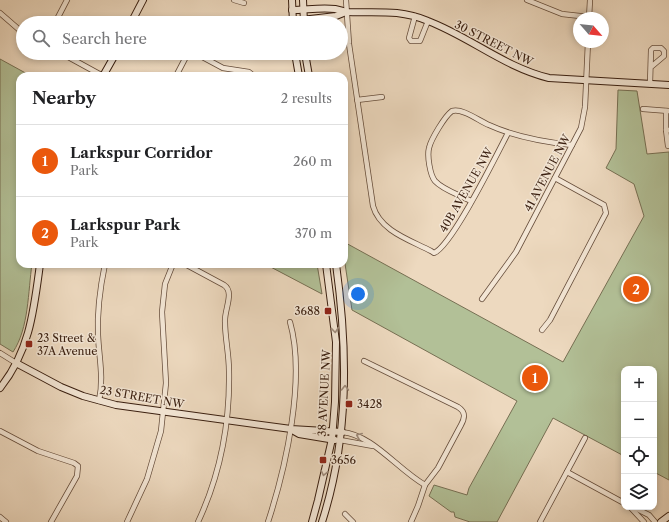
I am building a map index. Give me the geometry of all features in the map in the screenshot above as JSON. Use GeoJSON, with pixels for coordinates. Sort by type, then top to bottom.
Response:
{"type":"FeatureCollection","features":[{"type":"Feature","properties":{"kind":"street"},"geometry":{"type":"LineString","coordinates":[[59,16],[67,0]]}},
{"type":"Feature","properties":{"kind":"street"},"geometry":{"type":"LineString","coordinates":[[137,16],[144,0]]}},
{"type":"Feature","properties":{"kind":"street"},"geometry":{"type":"LineString","coordinates":[[234,0],[244,3]]}},
{"type":"Feature","properties":{"kind":"street"},"geometry":{"type":"LineString","coordinates":[[292,0],[292,16]]}},
{"type":"Feature","properties":{"kind":"street"},"geometry":{"type":"LineString","coordinates":[[303,0],[304,16]]}},
{"type":"Feature","properties":{"kind":"street"},"geometry":{"type":"LineString","coordinates":[[346,0],[346,16]]}},
{"type":"Feature","properties":{"kind":"street"},"geometry":{"type":"LineString","coordinates":[[527,0],[557,13],[573,15]]}},
{"type":"Feature","properties":{"kind":"street"},"geometry":{"type":"LineString","coordinates":[[589,12],[590,0]]}},
{"type":"Feature","properties":{"kind":"street","name":"30 STREET NW"},"geometry":{"type":"LineString","coordinates":[[292,10],[334,9],[346,12],[392,11],[415,16],[428,21],[523,70],[549,78],[669,85]]}},
{"type":"Feature","properties":{"kind":"street","name":"30 STREET NW"},"geometry":{"type":"LineString","coordinates":[[336,16],[346,12]]}},
{"type":"Feature","properties":{"kind":"street"},"geometry":{"type":"LineString","coordinates":[[0,13],[16,27]]}},
{"type":"Feature","properties":{"kind":"street"},"geometry":{"type":"LineString","coordinates":[[415,16],[410,38],[412,41],[420,41],[428,21]]}},
{"type":"Feature","properties":{"kind":"street"},"geometry":{"type":"LineString","coordinates":[[348,28],[357,100],[382,97]]}},
{"type":"Feature","properties":{"kind":"street","name":"41 AVENUE NW"},"geometry":{"type":"LineString","coordinates":[[482,299],[511,260],[581,128],[584,114],[587,80],[588,48]]}},
{"type":"Feature","properties":{"kind":"street"},"geometry":{"type":"LineString","coordinates":[[73,60],[96,72]]}},
{"type":"Feature","properties":{"kind":"street"},"geometry":{"type":"LineString","coordinates":[[105,72],[112,60]]}},
{"type":"Feature","properties":{"kind":"street"},"geometry":{"type":"LineString","coordinates":[[178,72],[184,60]]}},
{"type":"Feature","properties":{"kind":"street"},"geometry":{"type":"LineString","coordinates":[[208,60],[223,68],[240,72]]}},
{"type":"Feature","properties":{"kind":"street"},"geometry":{"type":"LineString","coordinates":[[297,60],[298,72]]}},
{"type":"Feature","properties":{"kind":"street"},"geometry":{"type":"LineString","coordinates":[[306,60],[308,72]]}},
{"type":"Feature","properties":{"kind":"street"},"geometry":{"type":"LineString","coordinates":[[650,84],[651,67]]}},
{"type":"Feature","properties":{"kind":"street","name":"40B AVENUE NW"},"geometry":{"type":"LineString","coordinates":[[357,100],[369,184],[377,218],[391,230],[436,252],[451,236],[508,133]]}},
{"type":"Feature","properties":{"kind":"street"},"geometry":{"type":"LineString","coordinates":[[643,109],[667,111],[668,146]]}},
{"type":"Feature","properties":{"kind":"street"},"geometry":{"type":"LineString","coordinates":[[471,201],[436,182],[431,172],[429,148],[447,116],[452,111],[462,112],[508,133],[532,139],[572,145]]}},
{"type":"Feature","properties":{"kind":"street"},"geometry":{"type":"LineString","coordinates":[[542,330],[550,320],[606,215],[606,209],[602,204],[555,178]]}},
{"type":"Feature","properties":{"kind":"street"},"geometry":{"type":"LineString","coordinates":[[0,388],[16,363],[30,329],[39,268]]}},
{"type":"Feature","properties":{"kind":"street"},"geometry":{"type":"LineString","coordinates":[[99,400],[102,376],[98,344],[98,310],[104,268]]}},
{"type":"Feature","properties":{"kind":"street"},"geometry":{"type":"LineString","coordinates":[[127,522],[150,469],[160,437],[164,411],[166,375],[162,312],[165,284],[171,268]]}},
{"type":"Feature","properties":{"kind":"street"},"geometry":{"type":"LineString","coordinates":[[192,268],[224,285],[229,292],[224,317],[229,370],[227,420],[217,470],[198,522]]}},
{"type":"Feature","properties":{"kind":"street","name":"38 AVENUE NW"},"geometry":{"type":"LineString","coordinates":[[312,522],[333,431],[336,342],[327,268]]}},
{"type":"Feature","properties":{"kind":"street","name":"38 AVENUE NW"},"geometry":{"type":"LineString","coordinates":[[322,522],[332,483],[342,432],[345,358],[336,268]]}},
{"type":"Feature","properties":{"kind":"street"},"geometry":{"type":"LineString","coordinates":[[268,522],[280,481],[290,429],[295,369],[293,333],[290,322]]}},
{"type":"Feature","properties":{"kind":"street","name":"23 STREET NW"},"geometry":{"type":"LineString","coordinates":[[0,353],[61,387],[99,400],[290,429],[333,431],[363,437],[425,485]]}},
{"type":"Feature","properties":{"kind":"street"},"geometry":{"type":"LineString","coordinates":[[364,361],[458,407],[464,415],[462,422],[438,468],[425,485],[418,506],[410,522]]}},
{"type":"Feature","properties":{"kind":"street","name":"23 STREET NW"},"geometry":{"type":"LineString","coordinates":[[290,429],[299,434],[373,446]]}},
{"type":"Feature","properties":{"kind":"street"},"geometry":{"type":"LineString","coordinates":[[0,431],[38,451],[74,463],[78,466],[77,476],[51,522]]}},
{"type":"Feature","properties":{"kind":"street"},"geometry":{"type":"LineString","coordinates":[[540,522],[585,438]]}},
{"type":"Feature","properties":{"kind":"street"},"geometry":{"type":"LineString","coordinates":[[566,472],[621,501]]}},
{"type":"Feature","properties":{"kind":"street"},"geometry":{"type":"LineString","coordinates":[[634,510],[644,522]]}},
{"type":"Feature","properties":{"kind":"street"},"geometry":{"type":"LineString","coordinates":[[638,510],[649,515],[656,522]]}},
{"type":"Feature","properties":{"kind":"street"},"geometry":{"type":"LineString","coordinates":[[345,514],[353,522]]}},
{"type":"Feature","properties":{"kind":"street"},"geometry":{"type":"LineString","coordinates":[[662,522],[669,516]]}},
{"type":"Feature","properties":{"kind":"street"},"geometry":{"type":"LineString","coordinates":[[0,517],[6,522]]}},
{"type":"Feature","properties":{"kind":"green space"},"geometry":{"type":"Polygon","coordinates":[[[0,59],[24,72],[16,72],[16,268],[32,268],[25,321],[18,342],[13,352],[0,344],[0,59]]]}},
{"type":"Feature","properties":{"kind":"green space"},"geometry":{"type":"Polygon","coordinates":[[[618,90],[637,91],[647,154],[669,152],[669,480],[657,474],[657,366],[621,366],[621,454],[553,418],[497,522],[470,522],[455,517],[454,512],[451,512],[429,496],[434,485],[467,495],[469,488],[517,401],[352,310],[346,268],[348,268],[348,244],[563,362],[644,216],[634,184],[606,168],[616,149],[618,90]]]}},
{"type":"Feature","properties":{"kind":"green space"},"geometry":{"type":"Polygon","coordinates":[[[273,268],[318,268],[322,294],[273,268]]]}},
{"type":"Feature","properties":{"kind":"place","name":"Larkspur Park"},"geometry":{"type":"Point","coordinates":[636,289]}},
{"type":"Feature","properties":{"kind":"place","name":"3688"},"geometry":{"type":"Point","coordinates":[328,311]}},
{"type":"Feature","properties":{"kind":"place","name":"23 Street & 37A Avenue"},"geometry":{"type":"Point","coordinates":[29,344]}},
{"type":"Feature","properties":{"kind":"place","name":"Larkspur Corridor"},"geometry":{"type":"Point","coordinates":[535,378]}},
{"type":"Feature","properties":{"kind":"place","name":"3428"},"geometry":{"type":"Point","coordinates":[349,404]}},
{"type":"Feature","properties":{"kind":"place","name":"3656"},"geometry":{"type":"Point","coordinates":[323,460]}}]}
